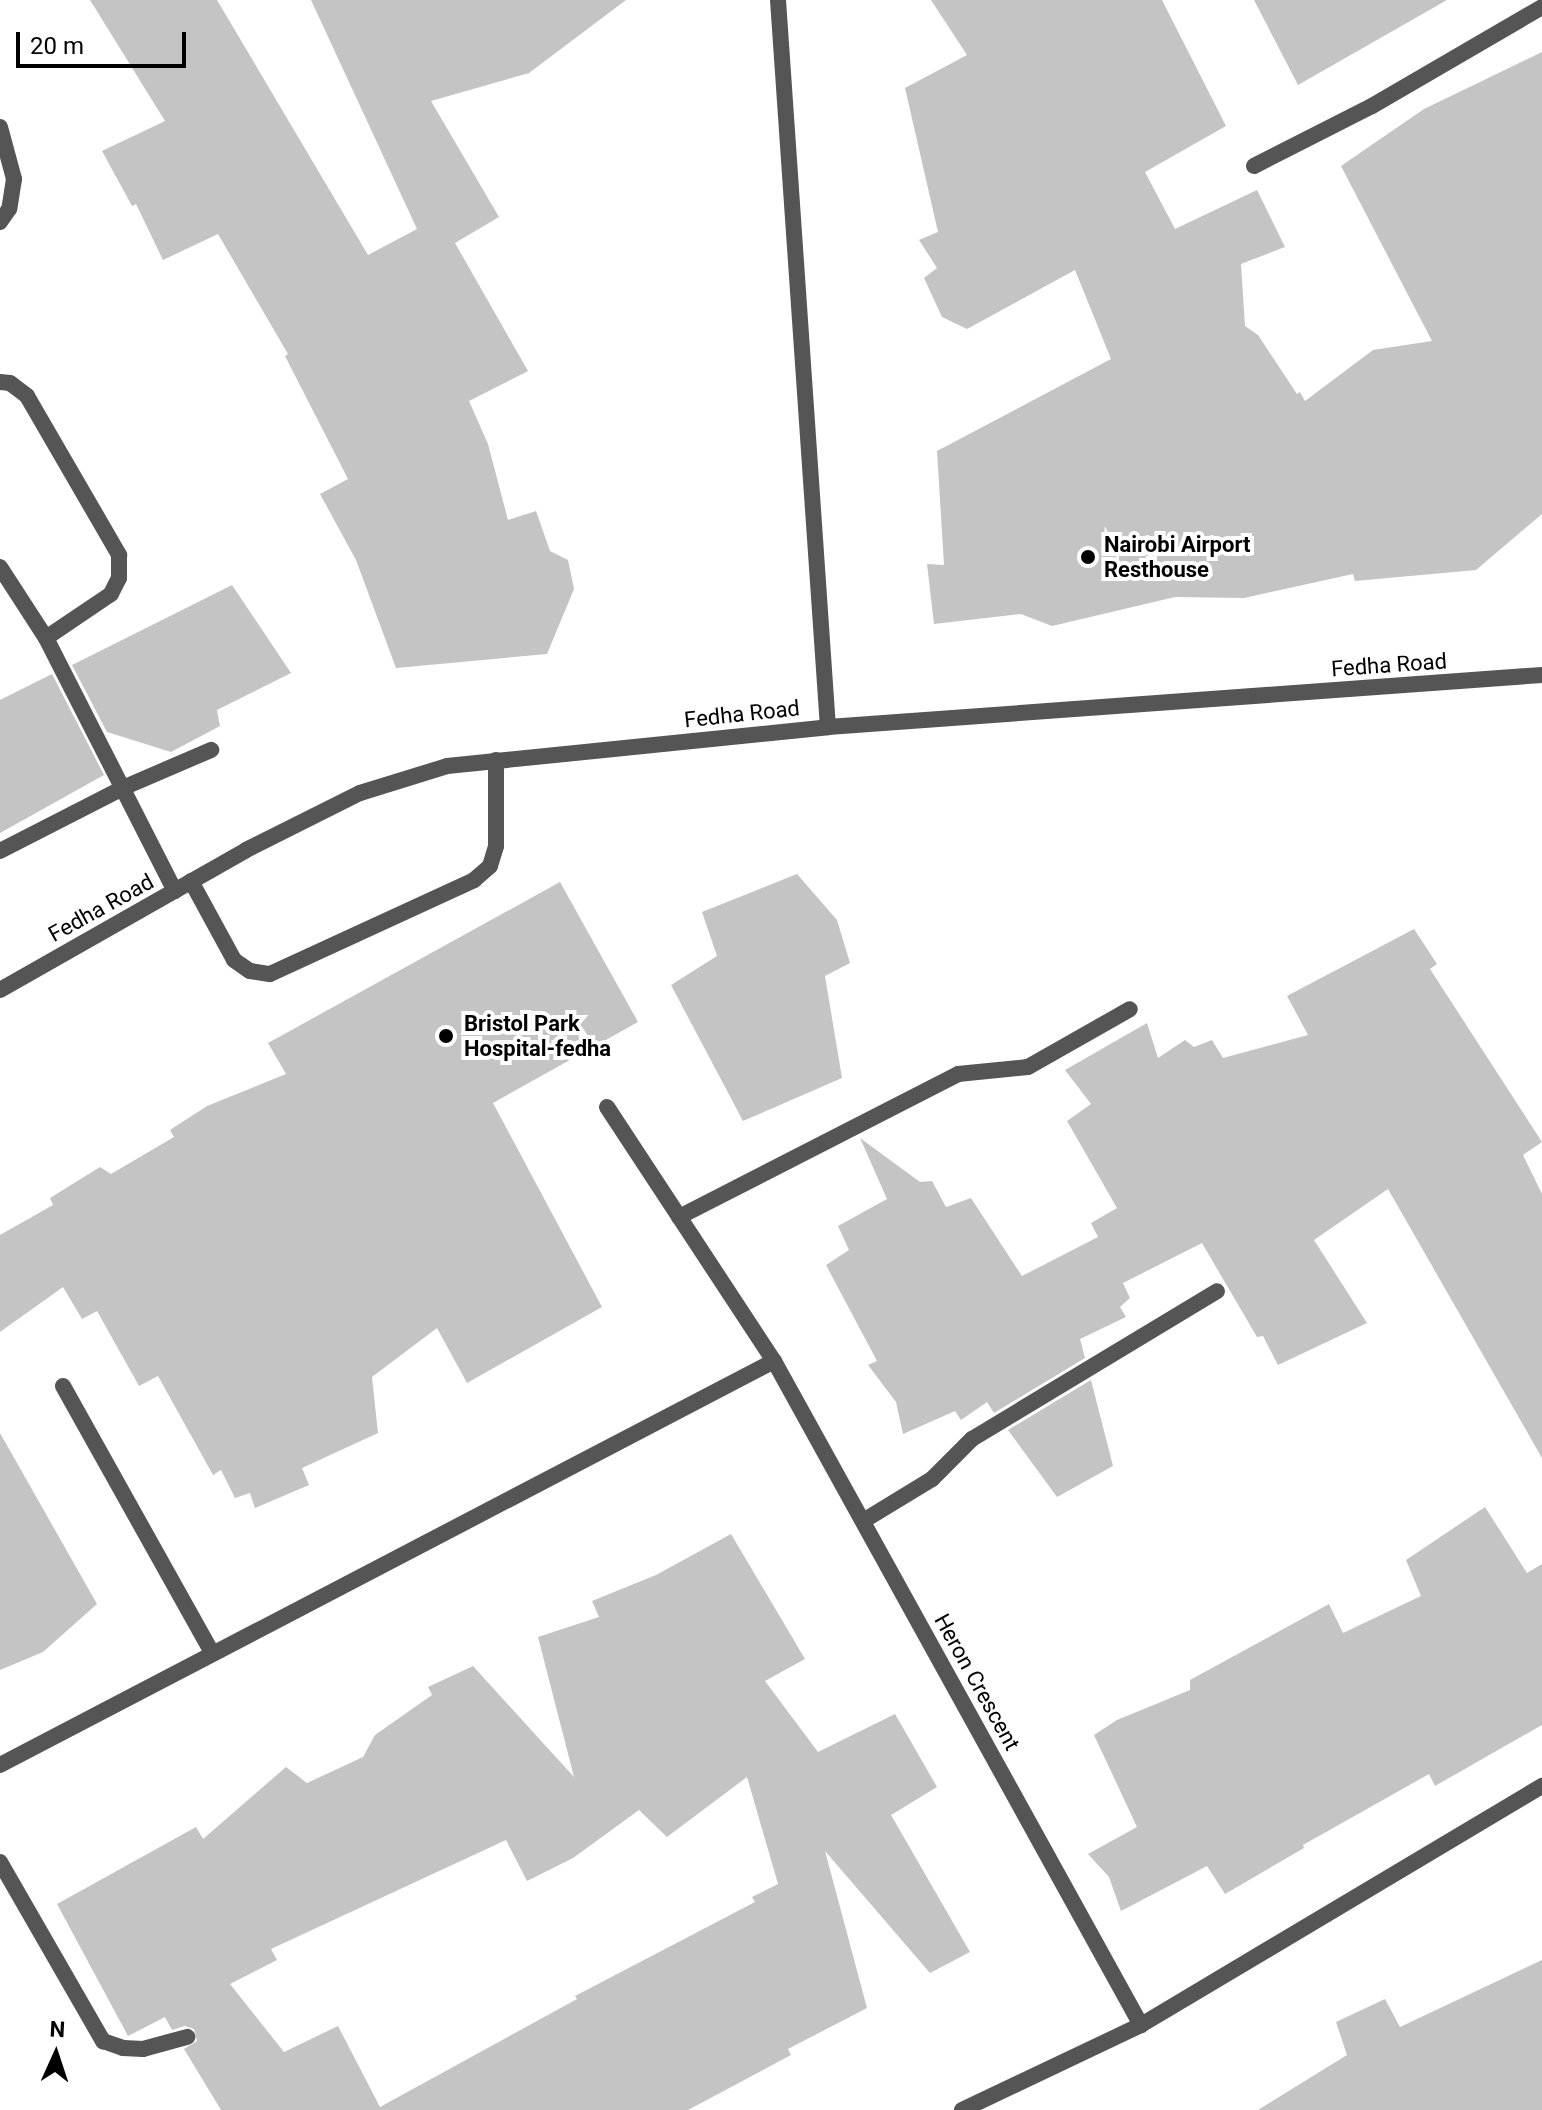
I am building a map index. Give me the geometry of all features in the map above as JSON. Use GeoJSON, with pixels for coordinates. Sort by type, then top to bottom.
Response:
{"type":"FeatureCollection","features":[{"type":"Feature","properties":{"kind":"street"},"geometry":{"type":"LineString","coordinates":[[778,0],[828,727]]}},
{"type":"Feature","properties":{"kind":"street"},"geometry":{"type":"LineString","coordinates":[[1254,166],[1372,106],[1542,7]]}},
{"type":"Feature","properties":{"kind":"street"},"geometry":{"type":"LineString","coordinates":[[0,127],[14,179],[9,209],[0,222]]}},
{"type":"Feature","properties":{"kind":"street"},"geometry":{"type":"LineString","coordinates":[[0,382],[10,383],[27,396],[119,555],[119,578],[111,594],[46,638]]}},
{"type":"Feature","properties":{"kind":"street"},"geometry":{"type":"LineString","coordinates":[[0,567],[46,638],[125,787],[175,891]]}},
{"type":"Feature","properties":{"kind":"street","name":"Fedha Road"},"geometry":{"type":"LineString","coordinates":[[0,990],[191,881],[360,793],[447,766],[828,727],[1542,675]]}},
{"type":"Feature","properties":{"kind":"street"},"geometry":{"type":"LineString","coordinates":[[0,851],[125,787],[211,750]]}},
{"type":"Feature","properties":{"kind":"street"},"geometry":{"type":"LineString","coordinates":[[191,881],[234,960],[250,971],[270,974],[474,880],[490,866],[496,846],[496,760]]}},
{"type":"Feature","properties":{"kind":"street"},"geometry":{"type":"LineString","coordinates":[[679,1217],[958,1074],[1028,1067],[1130,1009]]}},
{"type":"Feature","properties":{"kind":"street","name":"Heron Crescent"},"geometry":{"type":"LineString","coordinates":[[607,1107],[774,1361],[1141,2025]]}},
{"type":"Feature","properties":{"kind":"street"},"geometry":{"type":"LineString","coordinates":[[863,1521],[932,1479],[972,1439],[1217,1291]]}},
{"type":"Feature","properties":{"kind":"street"},"geometry":{"type":"LineString","coordinates":[[0,1765],[774,1361]]}},
{"type":"Feature","properties":{"kind":"street"},"geometry":{"type":"LineString","coordinates":[[63,1386],[212,1653]]}},
{"type":"Feature","properties":{"kind":"street"},"geometry":{"type":"LineString","coordinates":[[962,2110],[1141,2025],[1542,1786]]}},
{"type":"Feature","properties":{"kind":"street"},"geometry":{"type":"LineString","coordinates":[[0,1862],[103,2041],[123,2048],[143,2049],[187,2037]]}},
{"type":"Feature","properties":{"kind":"building"},"geometry":{"type":"Polygon","coordinates":[[[90,0],[217,0],[368,255],[417,229],[311,0],[626,0],[529,73],[431,101],[499,217],[455,243],[528,371],[469,401],[488,444],[508,520],[536,511],[550,551],[568,560],[574,589],[547,654],[396,668],[356,560],[320,494],[348,479],[285,356],[288,354],[218,234],[163,260],[136,204],[132,206],[102,151],[165,121],[90,0]]]}},
{"type":"Feature","properties":{"kind":"building"},"geometry":{"type":"Polygon","coordinates":[[[931,0],[1162,0],[1226,126],[1145,172],[1175,229],[1257,190],[1285,247],[1241,264],[1245,326],[1258,335],[1297,394],[1300,392],[1305,401],[1373,350],[1432,341],[1341,166],[1424,109],[1542,52],[1542,514],[1476,570],[1355,581],[1353,574],[1244,598],[1175,597],[1052,626],[1021,614],[934,624],[927,564],[944,565],[937,451],[1111,359],[1075,270],[967,329],[942,317],[924,278],[937,268],[919,240],[938,232],[905,88],[967,55],[931,0]]]}},
{"type":"Feature","properties":{"kind":"building"},"geometry":{"type":"Polygon","coordinates":[[[1254,0],[1447,0],[1298,85],[1254,0]]]}},
{"type":"Feature","properties":{"kind":"building"},"geometry":{"type":"Polygon","coordinates":[[[232,585],[291,673],[217,710],[220,726],[171,752],[107,732],[72,665],[232,585]]]}},
{"type":"Feature","properties":{"kind":"building"},"geometry":{"type":"Polygon","coordinates":[[[52,674],[104,775],[0,833],[0,700],[52,674]]]}},
{"type":"Feature","properties":{"kind":"building"},"geometry":{"type":"Polygon","coordinates":[[[797,874],[837,920],[850,963],[825,976],[842,1078],[743,1121],[671,985],[717,956],[702,912],[797,874]]]}},
{"type":"Feature","properties":{"kind":"building"},"geometry":{"type":"Polygon","coordinates":[[[560,882],[638,1022],[493,1103],[602,1307],[467,1383],[437,1328],[372,1377],[378,1433],[302,1468],[309,1485],[255,1508],[250,1493],[235,1498],[221,1470],[213,1475],[158,1376],[139,1386],[97,1311],[82,1319],[63,1287],[0,1332],[0,1235],[53,1205],[50,1198],[100,1167],[111,1174],[174,1137],[170,1130],[207,1106],[286,1074],[268,1043],[560,882]]]}},
{"type":"Feature","properties":{"kind":"building"},"geometry":{"type":"Polygon","coordinates":[[[1414,929],[1437,964],[1430,969],[1542,1142],[1523,1155],[1542,1194],[1542,1458],[1388,1189],[1314,1240],[1367,1323],[1278,1365],[1263,1336],[1257,1337],[1202,1243],[1123,1283],[1130,1298],[1120,1307],[1126,1317],[1080,1339],[1085,1358],[994,1413],[987,1402],[961,1420],[955,1411],[903,1434],[896,1402],[868,1365],[877,1361],[826,1265],[849,1250],[838,1226],[887,1199],[860,1138],[920,1182],[932,1181],[946,1207],[971,1198],[1022,1276],[1098,1237],[1091,1223],[1117,1208],[1067,1121],[1091,1104],[1065,1070],[1147,1023],[1158,1058],[1185,1040],[1194,1047],[1212,1040],[1223,1058],[1308,1035],[1287,996],[1414,929]]]}},
{"type":"Feature","properties":{"kind":"building"},"geometry":{"type":"Polygon","coordinates":[[[1091,1380],[1113,1466],[1057,1497],[1008,1430],[1091,1380]]]}},
{"type":"Feature","properties":{"kind":"building"},"geometry":{"type":"Polygon","coordinates":[[[0,1433],[97,1604],[43,1652],[0,1670],[0,1433]]]}},
{"type":"Feature","properties":{"kind":"building"},"geometry":{"type":"Polygon","coordinates":[[[1485,1507],[1527,1573],[1542,1564],[1542,1725],[1435,1786],[1429,1774],[1303,1845],[1304,1848],[1225,1894],[1207,1866],[1121,1911],[1109,1877],[1088,1854],[1137,1827],[1094,1735],[1117,1720],[1190,1690],[1190,1680],[1329,1604],[1343,1633],[1421,1596],[1406,1560],[1485,1507]]]}},
{"type":"Feature","properties":{"kind":"building"},"geometry":{"type":"Polygon","coordinates":[[[731,1534],[805,1659],[765,1681],[818,1752],[895,1714],[937,1787],[891,1815],[970,1952],[930,1973],[825,1851],[867,2008],[788,2049],[791,2055],[688,2110],[221,2110],[184,2049],[197,2041],[194,2029],[185,2026],[172,2030],[165,2017],[128,2036],[57,1904],[196,1827],[203,1839],[286,1767],[307,1783],[363,1757],[375,1735],[432,1695],[428,1687],[473,1666],[574,1777],[538,1637],[599,1617],[592,1601],[656,1575],[731,1534]],[[747,1777],[667,1837],[639,1810],[573,1858],[527,1881],[506,1840],[271,1949],[277,1960],[230,1984],[284,2052],[338,2026],[380,2107],[577,1999],[575,1996],[755,1902],[752,1897],[778,1884],[747,1777]]]}},
{"type":"Feature","properties":{"kind":"building"},"geometry":{"type":"Polygon","coordinates":[[[1542,1960],[1542,2110],[1258,2110],[1347,2055],[1336,2022],[1385,1999],[1400,2027],[1542,1960]]]}},
{"type":"Feature","properties":{"kind":"place","name":"Nairobi Airport Resthouse"},"geometry":{"type":"Point","coordinates":[1088,557]}},
{"type":"Feature","properties":{"kind":"place","name":"Bristol Park Hospital-fedha"},"geometry":{"type":"Point","coordinates":[446,1036]}}]}
